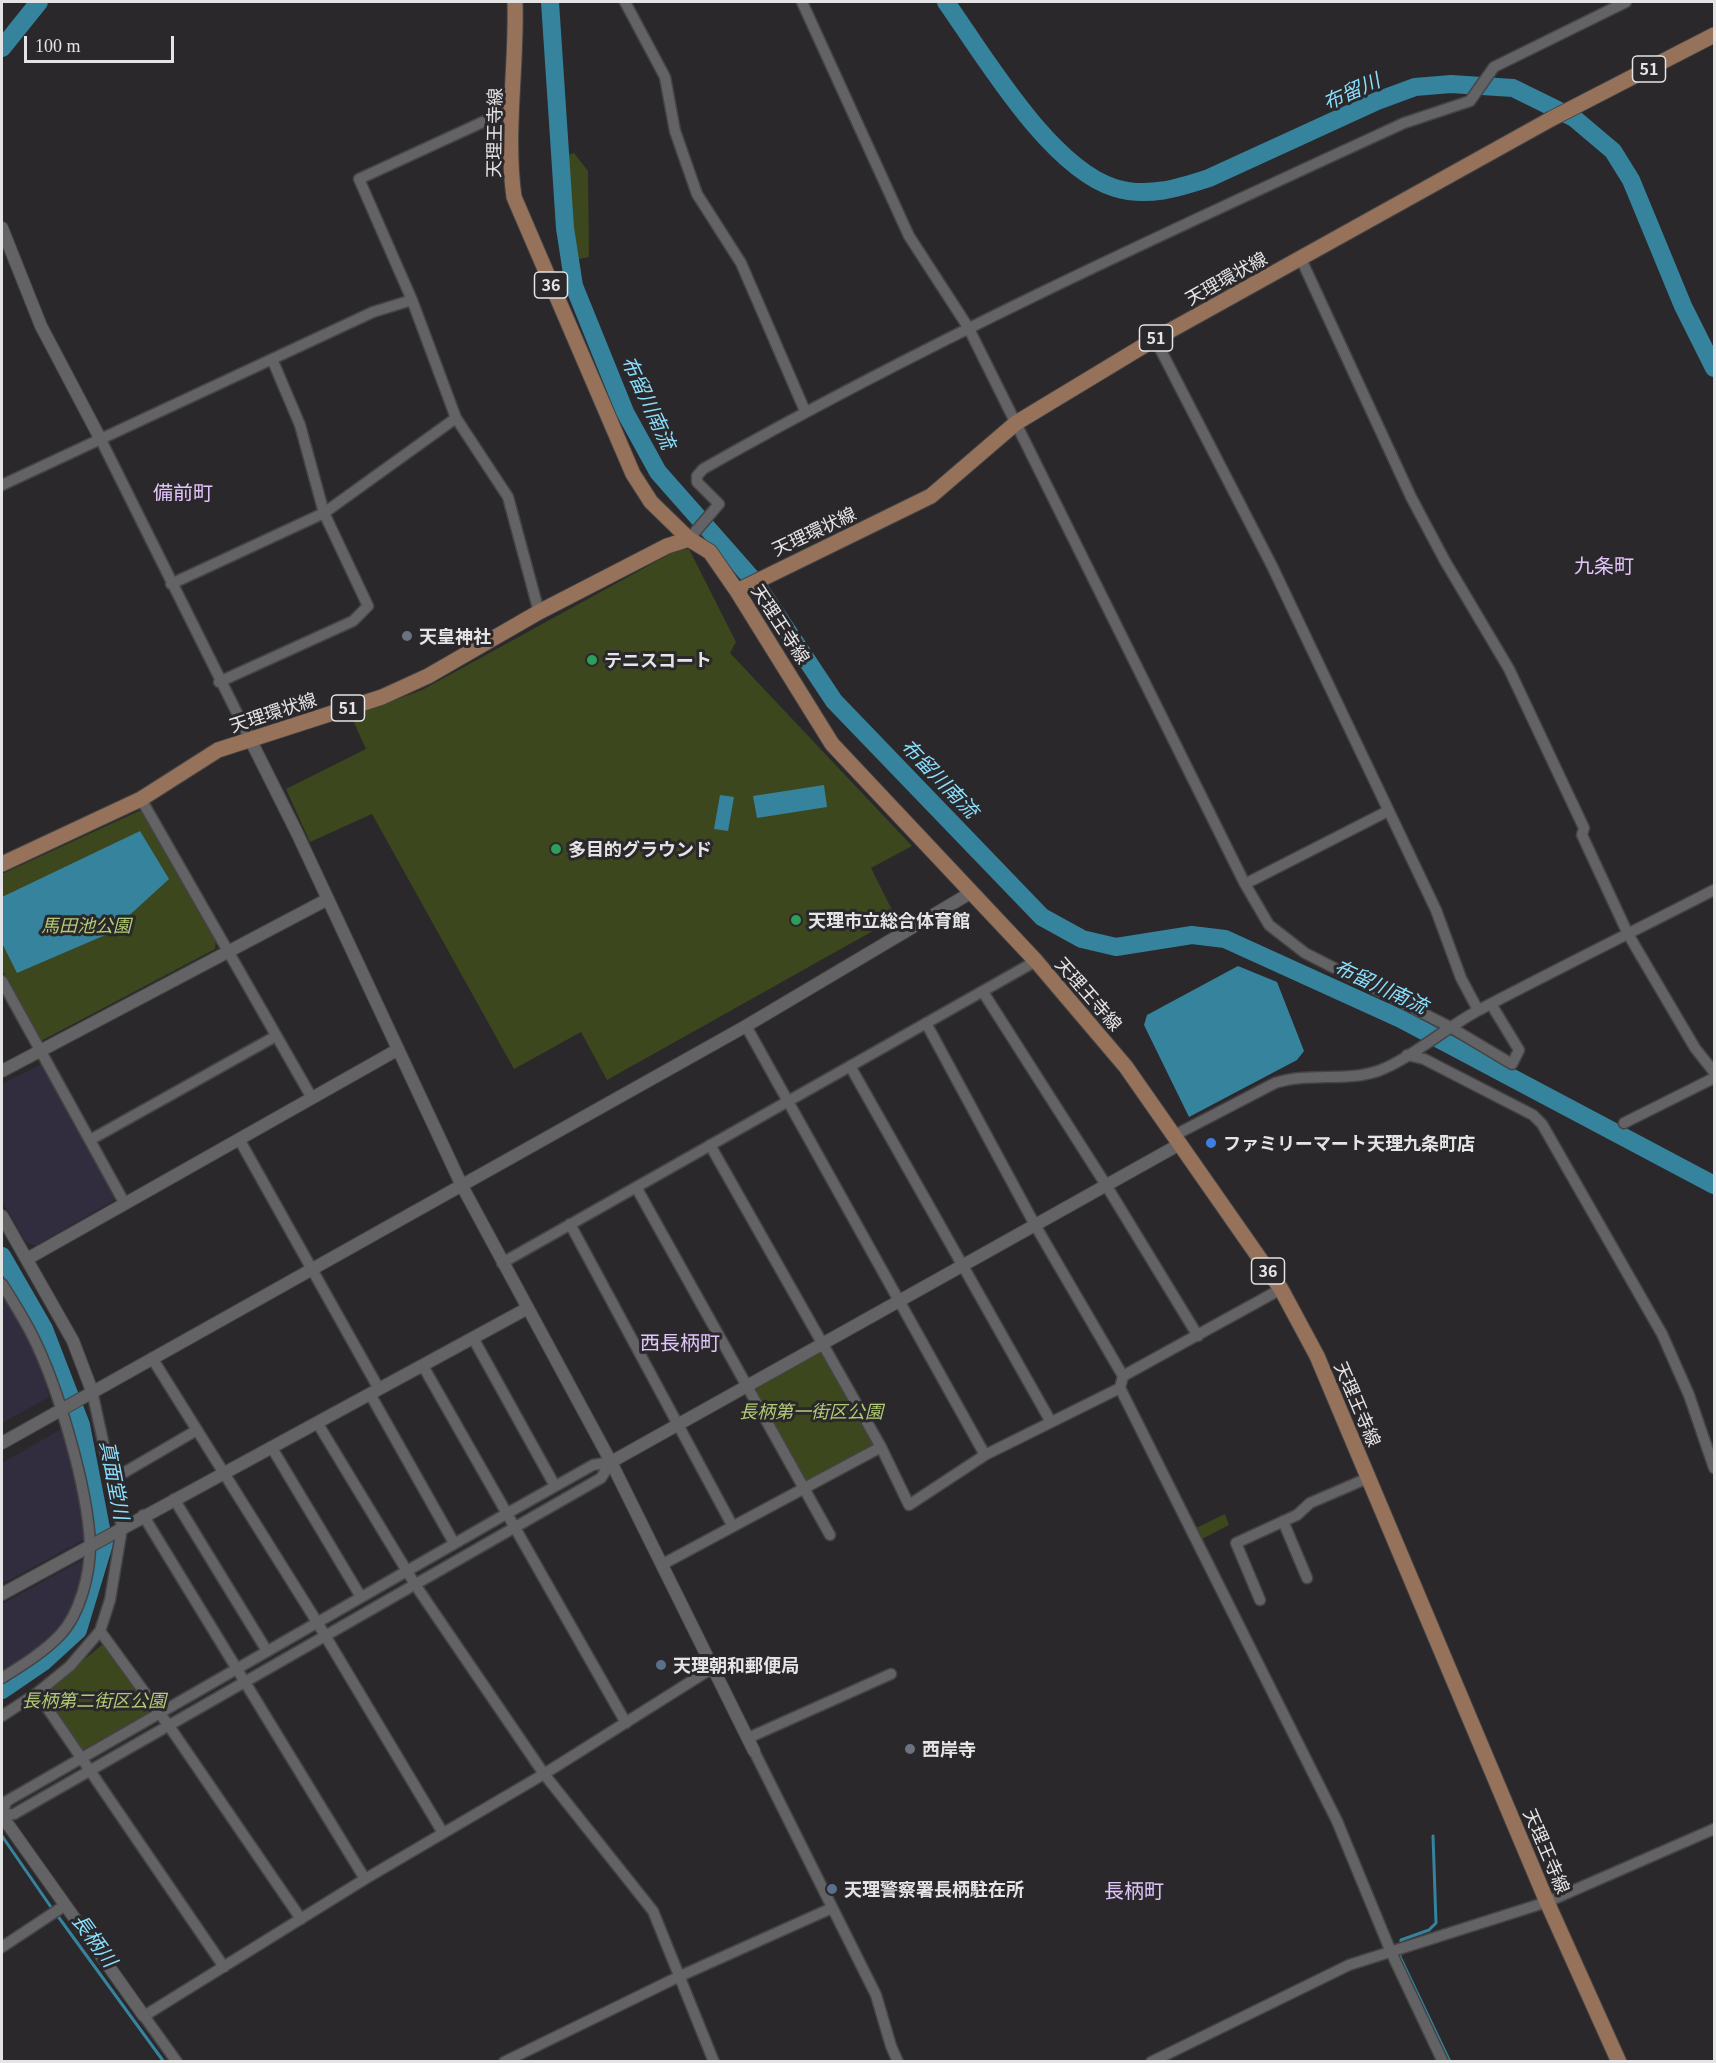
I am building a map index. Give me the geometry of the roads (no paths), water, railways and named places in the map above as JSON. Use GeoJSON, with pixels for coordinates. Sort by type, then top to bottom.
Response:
{"type":"FeatureCollection","features":[{"type":"Feature","properties":{"kind":"main road","name":"天理王寺線"},"geometry":{"type":"LineString","coordinates":[[515,2],[517,49],[511,109],[510,166],[513,197],[633,474],[651,502],[710,552],[740,589],[832,744],[1036,962],[1126,1067],[1281,1289],[1317,1356],[1547,1902],[1619,2061]]}},
{"type":"Feature","properties":{"kind":"main road","name":"天理環状線"},"geometry":{"type":"LineString","coordinates":[[740,589],[932,496],[1016,423],[1155,339],[1551,119],[1714,35]]}},
{"type":"Feature","properties":{"kind":"main road","name":"天理環状線"},"geometry":{"type":"LineString","coordinates":[[2,864],[141,799],[218,750],[382,698],[428,676],[539,612],[691,536]]}},
{"type":"Feature","properties":{"kind":"street"},"geometry":{"type":"LineString","coordinates":[[625,2],[664,77],[675,131],[698,194],[741,263],[805,411]]}},
{"type":"Feature","properties":{"kind":"street"},"geometry":{"type":"LineString","coordinates":[[802,2],[909,236],[968,327],[1245,884],[1269,925],[1305,953],[1512,1064],[1519,1050],[1491,1004]]}},
{"type":"Feature","properties":{"kind":"street"},"geometry":{"type":"LineString","coordinates":[[691,536],[719,504],[697,482],[699,472],[805,411],[968,327],[1393,128],[1470,101],[1494,67],[1626,2]]}},
{"type":"Feature","properties":{"kind":"street"},"geometry":{"type":"LineString","coordinates":[[511,109],[359,179],[412,300],[456,418],[508,497],[539,612]]}},
{"type":"Feature","properties":{"kind":"street"},"geometry":{"type":"LineString","coordinates":[[2,228],[41,326],[101,440],[219,682],[250,739],[328,899],[462,1186],[611,1462],[876,1995],[891,2046],[898,2061]]}},
{"type":"Feature","properties":{"kind":"street"},"geometry":{"type":"LineString","coordinates":[[1301,259],[1411,497],[1445,561],[1509,669],[1584,828],[1582,835],[1628,934],[1695,1048],[1714,1072]]}},
{"type":"Feature","properties":{"kind":"street"},"geometry":{"type":"LineString","coordinates":[[2,485],[373,312],[412,300]]}},
{"type":"Feature","properties":{"kind":"street"},"geometry":{"type":"LineString","coordinates":[[1155,339],[1272,566],[1436,910],[1461,978],[1479,1010]]}},
{"type":"Feature","properties":{"kind":"street"},"geometry":{"type":"LineString","coordinates":[[219,682],[353,621],[368,606],[324,513],[300,425],[272,360]]}},
{"type":"Feature","properties":{"kind":"street"},"geometry":{"type":"LineString","coordinates":[[171,584],[324,513],[456,418]]}},
{"type":"Feature","properties":{"kind":"street"},"geometry":{"type":"LineString","coordinates":[[141,799],[312,1098]]}},
{"type":"Feature","properties":{"kind":"street"},"geometry":{"type":"LineString","coordinates":[[1245,884],[1388,811]]}},
{"type":"Feature","properties":{"kind":"street"},"geometry":{"type":"LineString","coordinates":[[2,1814],[6,1801],[158,1712],[593,1465],[611,1462],[824,1345],[898,1300],[1106,1185],[1177,1139],[1275,1083],[1302,1076],[1345,1077],[1378,1071],[1479,1010],[1714,890]]}},
{"type":"Feature","properties":{"kind":"street"},"geometry":{"type":"LineString","coordinates":[[2,1443],[746,1026],[972,892]]}},
{"type":"Feature","properties":{"kind":"street"},"geometry":{"type":"LineString","coordinates":[[2,1071],[328,899]]}},
{"type":"Feature","properties":{"kind":"street"},"geometry":{"type":"LineString","coordinates":[[502,1263],[1036,962]]}},
{"type":"Feature","properties":{"kind":"street"},"geometry":{"type":"LineString","coordinates":[[2,981],[125,1204]]}},
{"type":"Feature","properties":{"kind":"street"},"geometry":{"type":"LineString","coordinates":[[983,992],[1106,1185],[1198,1336]]}},
{"type":"Feature","properties":{"kind":"street"},"geometry":{"type":"LineString","coordinates":[[926,1023],[1035,1225],[1123,1376],[1120,1388],[1336,1821],[1391,1952],[1443,2061]]}},
{"type":"Feature","properties":{"kind":"street"},"geometry":{"type":"LineString","coordinates":[[746,1026],[985,1455]]}},
{"type":"Feature","properties":{"kind":"street"},"geometry":{"type":"LineString","coordinates":[[90,1140],[276,1036]]}},
{"type":"Feature","properties":{"kind":"street"},"geometry":{"type":"LineString","coordinates":[[27,1259],[397,1050]]}},
{"type":"Feature","properties":{"kind":"street"},"geometry":{"type":"LineString","coordinates":[[1410,1053],[1533,1115],[1542,1124],[1662,1334],[1689,1395],[1714,1468]]}},
{"type":"Feature","properties":{"kind":"street"},"geometry":{"type":"LineString","coordinates":[[850,1066],[1051,1422]]}},
{"type":"Feature","properties":{"kind":"street"},"geometry":{"type":"LineString","coordinates":[[1624,1123],[1714,1078]]}},
{"type":"Feature","properties":{"kind":"street"},"geometry":{"type":"LineString","coordinates":[[239,1139],[313,1267],[454,1543]]}},
{"type":"Feature","properties":{"kind":"street"},"geometry":{"type":"LineString","coordinates":[[710,1145],[881,1447],[909,1505],[985,1455],[1120,1388]]}},
{"type":"Feature","properties":{"kind":"street"},"geometry":{"type":"LineString","coordinates":[[636,1187],[830,1534]]}},
{"type":"Feature","properties":{"kind":"street"},"geometry":{"type":"LineString","coordinates":[[2,1216],[73,1341],[113,1479],[119,1529],[117,1569],[100,1631],[70,1666],[37,1693],[2,1716]]}},
{"type":"Feature","properties":{"kind":"street"},"geometry":{"type":"LineString","coordinates":[[570,1224],[732,1525]]}},
{"type":"Feature","properties":{"kind":"street"},"geometry":{"type":"LineString","coordinates":[[2,1284],[32,1334],[61,1409],[80,1477],[92,1544],[79,1604],[61,1634],[2,1678]]}},
{"type":"Feature","properties":{"kind":"street"},"geometry":{"type":"LineString","coordinates":[[1123,1376],[1281,1289]]}},
{"type":"Feature","properties":{"kind":"street"},"geometry":{"type":"LineString","coordinates":[[2,1594],[143,1515],[318,1424],[528,1308]]}},
{"type":"Feature","properties":{"kind":"street"},"geometry":{"type":"LineString","coordinates":[[474,1338],[555,1486]]}},
{"type":"Feature","properties":{"kind":"street"},"geometry":{"type":"LineString","coordinates":[[152,1358],[317,1622],[443,1833]]}},
{"type":"Feature","properties":{"kind":"street"},"geometry":{"type":"LineString","coordinates":[[423,1366],[513,1528],[626,1723]]}},
{"type":"Feature","properties":{"kind":"street"},"geometry":{"type":"LineString","coordinates":[[318,1424],[416,1586],[544,1774],[652,1911],[714,2061]]}},
{"type":"Feature","properties":{"kind":"street"},"geometry":{"type":"LineString","coordinates":[[113,1479],[197,1430]]}},
{"type":"Feature","properties":{"kind":"street"},"geometry":{"type":"LineString","coordinates":[[663,1564],[881,1447]]}},
{"type":"Feature","properties":{"kind":"street"},"geometry":{"type":"LineString","coordinates":[[272,1448],[361,1597]]}},
{"type":"Feature","properties":{"kind":"street"},"geometry":{"type":"LineString","coordinates":[[2,1814],[14,1814],[416,1586],[601,1478],[611,1462]]}},
{"type":"Feature","properties":{"kind":"street"},"geometry":{"type":"LineString","coordinates":[[1260,1600],[1236,1543],[1297,1515],[1310,1503],[1368,1478]]}},
{"type":"Feature","properties":{"kind":"street"},"geometry":{"type":"LineString","coordinates":[[174,1499],[267,1651]]}},
{"type":"Feature","properties":{"kind":"street"},"geometry":{"type":"LineString","coordinates":[[143,1515],[365,1879]]}},
{"type":"Feature","properties":{"kind":"street"},"geometry":{"type":"LineString","coordinates":[[1283,1521],[1307,1578]]}},
{"type":"Feature","properties":{"kind":"street"},"geometry":{"type":"LineString","coordinates":[[100,1631],[169,1726],[301,1920]]}},
{"type":"Feature","properties":{"kind":"street"},"geometry":{"type":"LineString","coordinates":[[144,2016],[365,1879],[544,1774],[714,1667]]}},
{"type":"Feature","properties":{"kind":"street"},"geometry":{"type":"LineString","coordinates":[[748,1738],[891,1674]]}},
{"type":"Feature","properties":{"kind":"street"},"geometry":{"type":"LineString","coordinates":[[37,1693],[224,1967]]}},
{"type":"Feature","properties":{"kind":"street"},"geometry":{"type":"LineString","coordinates":[[2,1814],[64,1906],[177,2061]]}},
{"type":"Feature","properties":{"kind":"street"},"geometry":{"type":"LineString","coordinates":[[1151,2061],[1349,1965],[1547,1902],[1714,1829]]}},
{"type":"Feature","properties":{"kind":"street"},"geometry":{"type":"LineString","coordinates":[[2,1947],[64,1906]]}},
{"type":"Feature","properties":{"kind":"street"},"geometry":{"type":"LineString","coordinates":[[504,2061],[678,1977],[832,1908]]}},
{"type":"Feature","properties":{"kind":"water"},"geometry":{"type":"Polygon","coordinates":[[[824,785],[827,807],[757,818],[753,796],[824,785]]]}},
{"type":"Feature","properties":{"kind":"water"},"geometry":{"type":"Polygon","coordinates":[[[720,795],[734,797],[728,831],[714,829],[720,795]]]}},
{"type":"Feature","properties":{"kind":"water"},"geometry":{"type":"Polygon","coordinates":[[[140,831],[169,879],[110,933],[17,973],[2,943],[2,897],[140,831]]]}},
{"type":"Feature","properties":{"kind":"water"},"geometry":{"type":"Polygon","coordinates":[[[1238,966],[1277,982],[1304,1051],[1297,1060],[1189,1117],[1144,1025],[1147,1015],[1238,966]]]}},
{"type":"Feature","properties":{"kind":"waterway"},"geometry":{"type":"LineString","coordinates":[[2,48],[39,2]]}},
{"type":"Feature","properties":{"kind":"waterway","name":"布留川南流"},"geometry":{"type":"LineString","coordinates":[[550,2],[565,228],[574,286],[625,412],[658,472],[755,582],[834,701],[1042,917],[1082,939],[1116,947],[1192,935],[1225,939],[1401,1019],[1714,1185]]}},
{"type":"Feature","properties":{"kind":"waterway","name":"布留川"},"geometry":{"type":"LineString","coordinates":[[946,2],[1020,108],[1043,135],[1067,158],[1091,176],[1115,188],[1127,191],[1151,192],[1209,178],[1377,101],[1415,87],[1451,84],[1513,88],[1574,118],[1613,151],[1631,180],[1683,306],[1714,368]]}},
{"type":"Feature","properties":{"kind":"waterway","name":"真面堂川"},"geometry":{"type":"LineString","coordinates":[[2,1256],[44,1329],[81,1425],[104,1544],[78,1630],[43,1662],[2,1690]]}},
{"type":"Feature","properties":{"kind":"waterway","name":"長柄川"},"geometry":{"type":"LineString","coordinates":[[2,1836],[53,1910]]}},
{"type":"Feature","properties":{"kind":"waterway"},"geometry":{"type":"LineString","coordinates":[[1401,1945],[1401,1940],[1429,1930],[1436,1923],[1433,1836]]}},
{"type":"Feature","properties":{"kind":"waterway","name":"長柄川"},"geometry":{"type":"LineString","coordinates":[[57,1915],[164,2062]]}},
{"type":"Feature","properties":{"kind":"waterway"},"geometry":{"type":"LineString","coordinates":[[1400,1952],[1400,1957],[1450,2062]]}},
{"type":"Feature","properties":{"kind":"place","name":"天皇神社"},"geometry":{"type":"Point","coordinates":[407,636]}},
{"type":"Feature","properties":{"kind":"place","name":"テニスコート"},"geometry":{"type":"Point","coordinates":[592,660]}},
{"type":"Feature","properties":{"kind":"place","name":"多目的グラウンド"},"geometry":{"type":"Point","coordinates":[556,849]}},
{"type":"Feature","properties":{"kind":"place","name":"天理市立総合体育館"},"geometry":{"type":"Point","coordinates":[796,920]}},
{"type":"Feature","properties":{"kind":"place","name":"ファミリーマート天理九条町店"},"geometry":{"type":"Point","coordinates":[1211,1143]}},
{"type":"Feature","properties":{"kind":"place","name":"天理朝和郵便局"},"geometry":{"type":"Point","coordinates":[661,1665]}},
{"type":"Feature","properties":{"kind":"place","name":"西岸寺"},"geometry":{"type":"Point","coordinates":[910,1749]}},
{"type":"Feature","properties":{"kind":"place","name":"天理警察署長柄駐在所"},"geometry":{"type":"Point","coordinates":[832,1889]}},
{"type":"Feature","properties":{"kind":"district","name":"備前町"},"geometry":{"type":"Point","coordinates":[183,492]}},
{"type":"Feature","properties":{"kind":"district","name":"九条町"},"geometry":{"type":"Point","coordinates":[1604,565]}},
{"type":"Feature","properties":{"kind":"district","name":"西長柄町"},"geometry":{"type":"Point","coordinates":[680,1342]}},
{"type":"Feature","properties":{"kind":"district","name":"長柄町"},"geometry":{"type":"Point","coordinates":[1134,1890]}},
{"type":"Feature","properties":{"kind":"park label","name":"馬田池公園"},"geometry":{"type":"Point","coordinates":[86,925]}},
{"type":"Feature","properties":{"kind":"park label","name":"長柄第一街区公園"},"geometry":{"type":"Point","coordinates":[811,1411]}},
{"type":"Feature","properties":{"kind":"park label","name":"長柄第二街区公園"},"geometry":{"type":"Point","coordinates":[94,1700]}}]}
